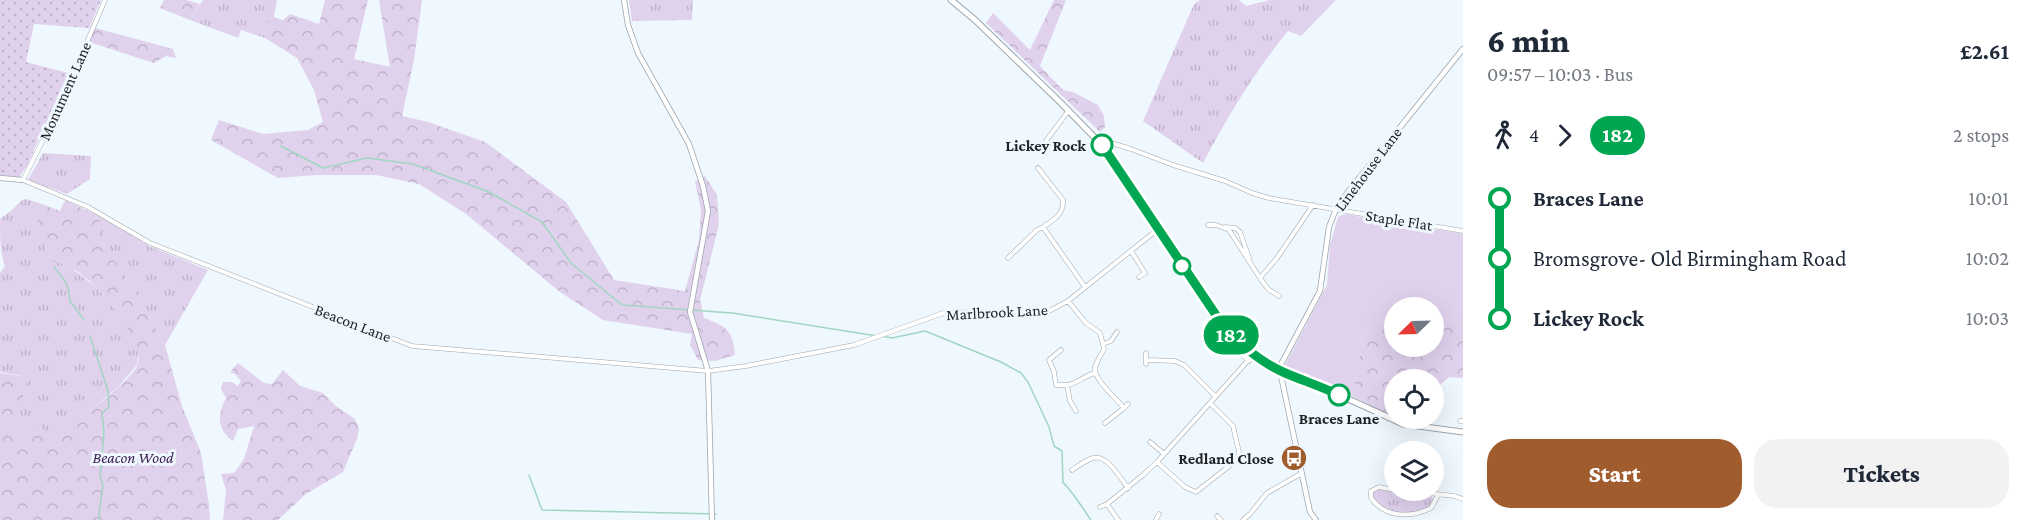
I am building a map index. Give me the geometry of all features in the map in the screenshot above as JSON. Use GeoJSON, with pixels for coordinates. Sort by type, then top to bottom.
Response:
{"type":"FeatureCollection","features":[{"type":"Feature","properties":{"kind":"main road"},"geometry":{"type":"LineString","coordinates":[[951,0],[1069,110],[1102,145],[1224,327],[1253,355],[1279,370],[1403,424],[1463,432]]}},
{"type":"Feature","properties":{"kind":"street","name":"Monument Lane"},"geometry":{"type":"LineString","coordinates":[[23,180],[55,116],[105,0]]}},
{"type":"Feature","properties":{"kind":"street"},"geometry":{"type":"LineString","coordinates":[[624,0],[628,25],[638,53],[689,144],[708,211],[690,312],[708,371],[712,520]]}},
{"type":"Feature","properties":{"kind":"street","name":"Linehouse Lane"},"geometry":{"type":"LineString","coordinates":[[1279,370],[1320,291],[1329,227],[1336,209],[1463,49]]}},
{"type":"Feature","properties":{"kind":"street"},"geometry":{"type":"LineString","coordinates":[[1018,145],[1040,149],[1069,110]]}},
{"type":"Feature","properties":{"kind":"street"},"geometry":{"type":"LineString","coordinates":[[1102,145],[1108,142],[1131,149],[1225,181],[1252,193],[1336,209]]}},
{"type":"Feature","properties":{"kind":"street"},"geometry":{"type":"LineString","coordinates":[[1008,258],[1036,230],[1059,216],[1064,205],[1063,200],[1038,168]]}},
{"type":"Feature","properties":{"kind":"street"},"geometry":{"type":"LineString","coordinates":[[0,178],[23,180]]}},
{"type":"Feature","properties":{"kind":"street","name":"Beacon Lane"},"geometry":{"type":"LineString","coordinates":[[23,180],[88,207],[150,243],[251,285],[412,346],[708,371]]}},
{"type":"Feature","properties":{"kind":"street"},"geometry":{"type":"LineString","coordinates":[[1260,278],[1277,258],[1313,205]]}},
{"type":"Feature","properties":{"kind":"street","name":"Staple Flat"},"geometry":{"type":"LineString","coordinates":[[1336,209],[1463,231]]}},
{"type":"Feature","properties":{"kind":"street"},"geometry":{"type":"LineString","coordinates":[[1208,225],[1235,228],[1240,232],[1245,241],[1250,263]]}},
{"type":"Feature","properties":{"kind":"street"},"geometry":{"type":"LineString","coordinates":[[1043,227],[1085,287]]}},
{"type":"Feature","properties":{"kind":"street"},"geometry":{"type":"LineString","coordinates":[[1225,227],[1268,290],[1279,296]]}},
{"type":"Feature","properties":{"kind":"street","name":"Marlbrook Lane"},"geometry":{"type":"LineString","coordinates":[[708,371],[854,345],[946,312],[1025,314],[1049,311],[1068,301],[1158,230]]}},
{"type":"Feature","properties":{"kind":"street"},"geometry":{"type":"LineString","coordinates":[[1131,251],[1145,273],[1139,277]]}},
{"type":"Feature","properties":{"kind":"street"},"geometry":{"type":"LineString","coordinates":[[1068,301],[1086,323],[1100,333],[1104,349],[1096,365],[1095,373],[1099,381],[1124,408]]}},
{"type":"Feature","properties":{"kind":"street"},"geometry":{"type":"LineString","coordinates":[[1224,327],[1219,334],[1249,361]]}},
{"type":"Feature","properties":{"kind":"street"},"geometry":{"type":"LineString","coordinates":[[1104,344],[1111,341],[1117,332]]}},
{"type":"Feature","properties":{"kind":"street"},"geometry":{"type":"LineString","coordinates":[[1056,385],[1054,372],[1046,361],[1061,350]]}},
{"type":"Feature","properties":{"kind":"street"},"geometry":{"type":"LineString","coordinates":[[1146,353],[1147,362],[1175,361],[1184,365],[1215,396]]}},
{"type":"Feature","properties":{"kind":"street"},"geometry":{"type":"LineString","coordinates":[[1100,507],[1128,488],[1156,462],[1253,355]]}},
{"type":"Feature","properties":{"kind":"street"},"geometry":{"type":"LineString","coordinates":[[1279,370],[1310,512],[1316,520]]}},
{"type":"Feature","properties":{"kind":"street"},"geometry":{"type":"LineString","coordinates":[[1048,386],[1076,384],[1087,375],[1095,373]]}},
{"type":"Feature","properties":{"kind":"street"},"geometry":{"type":"LineString","coordinates":[[1067,385],[1070,401],[1076,411]]}},
{"type":"Feature","properties":{"kind":"street"},"geometry":{"type":"LineString","coordinates":[[1156,462],[1185,487],[1196,492],[1237,460],[1239,452],[1233,426],[1210,403]]}},
{"type":"Feature","properties":{"kind":"street"},"geometry":{"type":"LineString","coordinates":[[1108,422],[1128,404]]}},
{"type":"Feature","properties":{"kind":"street"},"geometry":{"type":"LineString","coordinates":[[1150,442],[1163,453]]}},
{"type":"Feature","properties":{"kind":"street"},"geometry":{"type":"LineString","coordinates":[[1072,470],[1093,458],[1100,458],[1107,462],[1128,488]]}},
{"type":"Feature","properties":{"kind":"street"},"geometry":{"type":"LineString","coordinates":[[1243,520],[1267,493],[1302,473]]}},
{"type":"Feature","properties":{"kind":"street"},"geometry":{"type":"LineString","coordinates":[[1384,489],[1376,488],[1371,491],[1371,498],[1389,513],[1414,514],[1431,508],[1435,501]]}},
{"type":"Feature","properties":{"kind":"street"},"geometry":{"type":"LineString","coordinates":[[1444,495],[1463,500]]}},
{"type":"Feature","properties":{"kind":"street"},"geometry":{"type":"LineString","coordinates":[[1107,504],[1118,520]]}},
{"type":"Feature","properties":{"kind":"street"},"geometry":{"type":"LineString","coordinates":[[1156,520],[1159,514]]}},
{"type":"Feature","properties":{"kind":"green space"},"geometry":{"type":"Polygon","coordinates":[[[0,0],[101,0],[89,28],[34,24],[26,62],[68,73],[27,166],[19,177],[0,175],[0,0]]]}},
{"type":"Feature","properties":{"kind":"green space"},"geometry":{"type":"Polygon","coordinates":[[[164,0],[186,0],[200,4],[190,20],[160,8],[164,0]]]}},
{"type":"Feature","properties":{"kind":"green space"},"geometry":{"type":"Polygon","coordinates":[[[203,0],[277,0],[274,17],[267,16],[265,38],[241,30],[238,38],[190,20],[203,0]]]}},
{"type":"Feature","properties":{"kind":"green space"},"geometry":{"type":"Polygon","coordinates":[[[325,0],[368,0],[354,59],[390,67],[379,0],[422,0],[414,60],[402,116],[428,122],[485,142],[566,202],[614,280],[685,291],[699,240],[701,209],[695,182],[705,176],[717,195],[719,224],[700,300],[704,318],[723,327],[730,334],[735,355],[715,361],[698,360],[690,345],[692,334],[603,320],[560,292],[466,214],[419,184],[376,175],[316,175],[278,178],[211,140],[219,120],[263,134],[308,130],[323,122],[314,90],[297,58],[265,38],[267,15],[283,20],[290,14],[319,24],[325,0]]]}},
{"type":"Feature","properties":{"kind":"green space"},"geometry":{"type":"Polygon","coordinates":[[[629,0],[693,0],[692,20],[632,21],[629,0]]]}},
{"type":"Feature","properties":{"kind":"green space"},"geometry":{"type":"Polygon","coordinates":[[[1054,0],[1066,0],[1040,66],[1063,90],[1073,92],[1098,105],[1104,116],[1105,127],[1100,132],[986,23],[993,13],[1030,50],[1054,0]]]}},
{"type":"Feature","properties":{"kind":"green space"},"geometry":{"type":"Polygon","coordinates":[[[1200,0],[1239,0],[1246,6],[1270,0],[1336,0],[1301,36],[1288,31],[1242,95],[1203,163],[1143,121],[1194,4],[1200,0]]]}},
{"type":"Feature","properties":{"kind":"green space"},"geometry":{"type":"Polygon","coordinates":[[[95,28],[173,49],[176,58],[166,56],[154,63],[89,42],[95,28]]]}},
{"type":"Feature","properties":{"kind":"green space"},"geometry":{"type":"Polygon","coordinates":[[[43,153],[91,156],[90,179],[67,194],[28,180],[43,153]]]}},
{"type":"Feature","properties":{"kind":"green space"},"geometry":{"type":"Polygon","coordinates":[[[26,199],[39,203],[35,211],[59,262],[96,287],[119,312],[139,349],[137,365],[118,387],[88,412],[69,419],[56,432],[46,435],[41,425],[16,445],[11,446],[27,377],[0,372],[0,273],[5,266],[1,250],[0,219],[26,199]]]}},
{"type":"Feature","properties":{"kind":"green space","name":"Beacon Wood"},"geometry":{"type":"Polygon","coordinates":[[[65,200],[101,217],[98,236],[127,278],[165,345],[182,406],[201,453],[210,520],[0,520],[0,373],[27,377],[12,446],[16,445],[19,434],[41,425],[47,435],[69,419],[88,412],[123,383],[137,366],[138,352],[133,339],[114,308],[96,286],[73,269],[48,260],[35,211],[39,203],[60,211],[65,200]]]}},
{"type":"Feature","properties":{"kind":"green space"},"geometry":{"type":"Polygon","coordinates":[[[1344,214],[1463,234],[1463,327],[1444,318],[1444,297],[1384,297],[1384,318],[1365,331],[1352,396],[1284,367],[1327,285],[1330,245],[1338,217],[1344,214]]]}},
{"type":"Feature","properties":{"kind":"green space"},"geometry":{"type":"Polygon","coordinates":[[[101,217],[149,246],[208,270],[165,345],[127,278],[98,236],[101,217]]]}},
{"type":"Feature","properties":{"kind":"green space"},"geometry":{"type":"Polygon","coordinates":[[[1384,318],[1384,357],[1444,357],[1444,318],[1463,327],[1463,378],[1449,377],[1444,381],[1444,369],[1384,369],[1384,412],[1352,396],[1365,331],[1384,318]]]}},
{"type":"Feature","properties":{"kind":"green space","name":"Beacon Wood"},"geometry":{"type":"Polygon","coordinates":[[[238,363],[264,383],[272,384],[283,370],[300,386],[323,393],[337,407],[355,419],[359,429],[343,472],[306,494],[278,520],[223,520],[226,490],[221,474],[234,473],[244,459],[254,426],[238,429],[233,441],[221,427],[221,410],[226,398],[221,389],[223,382],[232,382],[238,386],[241,381],[230,372],[238,363]]]}},
{"type":"Feature","properties":{"kind":"green space"},"geometry":{"type":"Polygon","coordinates":[[[1378,489],[1384,490],[1384,501],[1434,502],[1425,509],[1399,514],[1386,510],[1373,498],[1373,492],[1378,489]]]}},
{"type":"Feature","properties":{"kind":"waterway"},"geometry":{"type":"LineString","coordinates":[[281,146],[323,168],[367,158],[413,164],[489,192],[542,222],[571,263],[622,305],[732,313],[877,336]]}},
{"type":"Feature","properties":{"kind":"waterway"},"geometry":{"type":"LineString","coordinates":[[54,267],[65,281],[70,301],[84,320]]}},
{"type":"Feature","properties":{"kind":"waterway"},"geometry":{"type":"LineString","coordinates":[[881,336],[892,338],[925,331],[1001,362],[1021,373],[1028,382],[1049,427],[1054,446],[1062,451],[1063,483],[1091,520]]}},
{"type":"Feature","properties":{"kind":"waterway"},"geometry":{"type":"LineString","coordinates":[[90,336],[108,391],[109,407],[102,413],[104,432],[100,476],[103,485],[100,520]]}},
{"type":"Feature","properties":{"kind":"waterway"},"geometry":{"type":"LineString","coordinates":[[529,475],[542,510],[716,514]]}},
{"type":"Feature","properties":{"kind":"bus line","name":"182"},"geometry":{"type":"LineString","coordinates":[[1102,145],[1201,296],[1240,344],[1253,355],[1280,371],[1339,395]]}},
{"type":"Feature","properties":{"kind":"place","name":"Lickey Rock"},"geometry":{"type":"Point","coordinates":[1102,145]}},
{"type":"Feature","properties":{"kind":"place","name":"Braces Lane"},"geometry":{"type":"Point","coordinates":[1339,395]}},
{"type":"Feature","properties":{"kind":"place","name":"Redland Close"},"geometry":{"type":"Point","coordinates":[1294,458]}}]}
